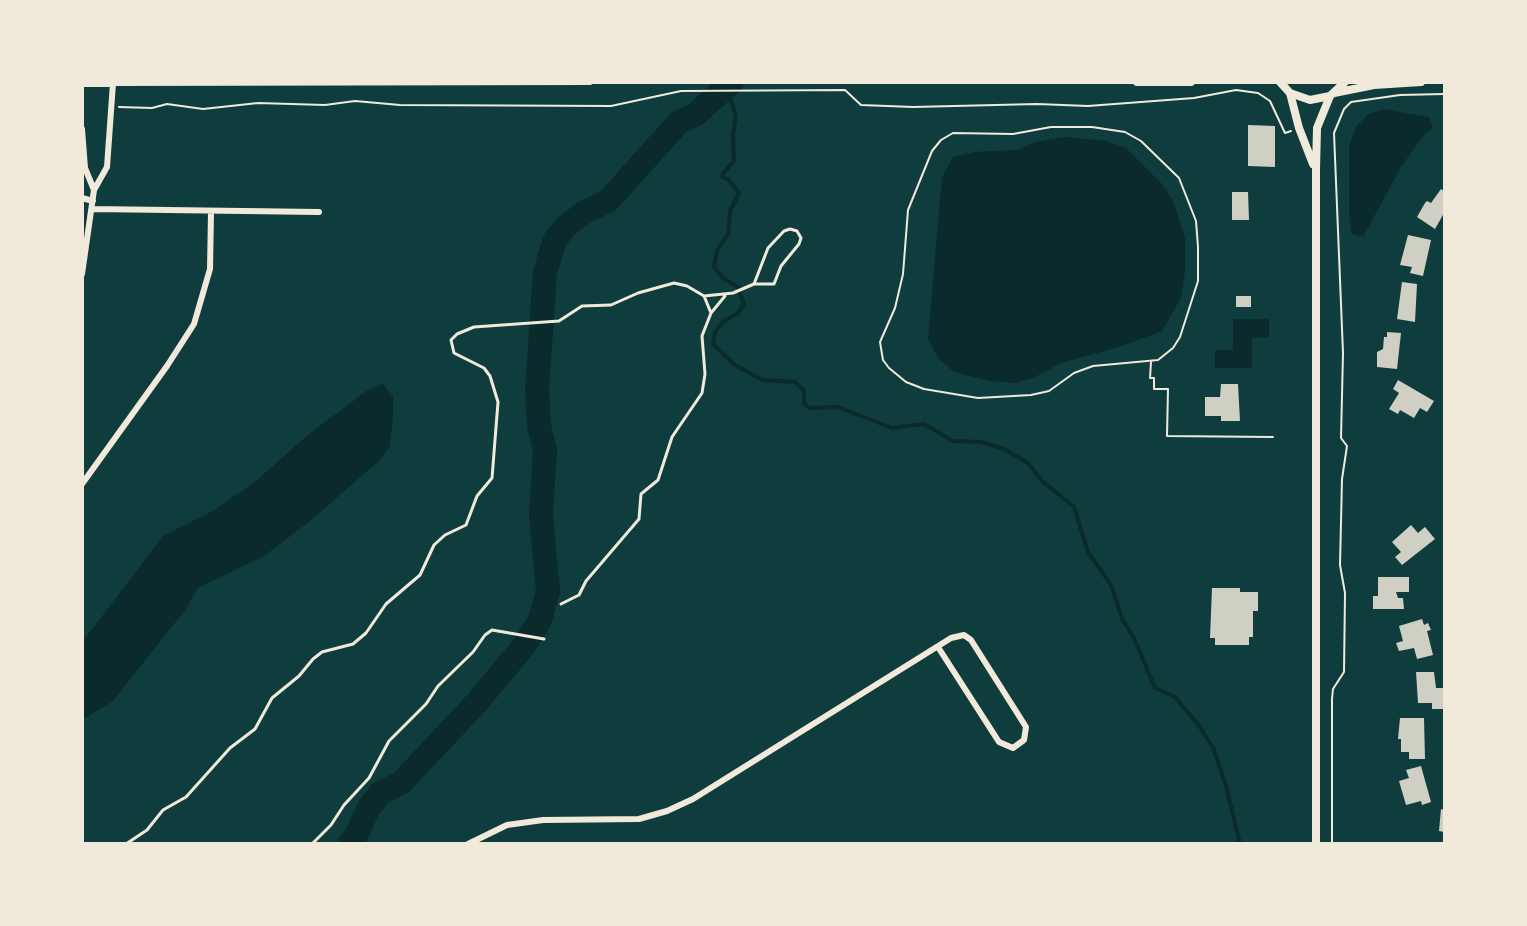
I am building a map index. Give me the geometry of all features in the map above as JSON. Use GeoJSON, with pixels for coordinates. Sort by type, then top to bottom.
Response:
{"type":"FeatureCollection","features":[{"type":"Feature","properties":{"kind":"main road"},"geometry":{"type":"LineString","coordinates":[[1280,82],[1290,93],[1299,128],[1316,170]]}},
{"type":"Feature","properties":{"kind":"main road"},"geometry":{"type":"LineString","coordinates":[[1316,843],[1317,128],[1332,95],[1345,82]]}},
{"type":"Feature","properties":{"kind":"main road"},"geometry":{"type":"LineString","coordinates":[[1290,93],[1310,100],[1374,85],[1421,82]]}},
{"type":"Feature","properties":{"kind":"street"},"geometry":{"type":"LineString","coordinates":[[82,274],[86,230],[94,190],[106,167],[113,82]]}},
{"type":"Feature","properties":{"kind":"street"},"geometry":{"type":"LineString","coordinates":[[82,83],[590,82]]}},
{"type":"Feature","properties":{"kind":"street"},"geometry":{"type":"LineString","coordinates":[[1137,82],[1191,82]]}},
{"type":"Feature","properties":{"kind":"street"},"geometry":{"type":"LineString","coordinates":[[82,129],[85,168],[94,190]]}},
{"type":"Feature","properties":{"kind":"street"},"geometry":{"type":"LineString","coordinates":[[82,198],[93,201]]}},
{"type":"Feature","properties":{"kind":"street"},"geometry":{"type":"LineString","coordinates":[[92,209],[319,212]]}},
{"type":"Feature","properties":{"kind":"street"},"geometry":{"type":"LineString","coordinates":[[82,484],[194,324],[210,269],[211,212]]}},
{"type":"Feature","properties":{"kind":"street"},"geometry":{"type":"LineString","coordinates":[[468,843],[507,825],[543,820],[639,819],[667,811],[693,799],[951,638],[964,635],[971,640],[1026,727],[1024,740],[1013,748],[999,742],[938,647]]}},
{"type":"Feature","properties":{"kind":"lane"},"geometry":{"type":"LineString","coordinates":[[126,843],[147,830],[163,810],[186,797],[230,748],[255,729],[272,698],[299,676],[313,659],[322,652],[353,644],[366,633],[386,604],[420,575],[434,545],[446,535],[465,525],[477,496],[492,478],[498,402],[490,376],[484,368],[454,354],[451,340],[464,329],[551,321],[571,315],[582,306],[611,305],[638,292],[674,283],[687,286],[704,296],[725,296],[754,284],[774,284],[781,266],[800,244],[801,238],[797,231],[790,229],[784,231],[768,248],[754,284]]}},
{"type":"Feature","properties":{"kind":"lane"},"geometry":{"type":"LineString","coordinates":[[704,296],[711,313]]}},
{"type":"Feature","properties":{"kind":"lane"},"geometry":{"type":"LineString","coordinates":[[561,604],[579,595],[586,581],[639,519],[641,494],[658,480],[672,437],[702,393],[705,374],[702,336],[711,313],[725,296]]}},
{"type":"Feature","properties":{"kind":"lane"},"geometry":{"type":"LineString","coordinates":[[312,843],[332,825],[344,805],[369,778],[389,741],[426,704],[457,664],[473,652],[484,635],[492,630],[544,639]]}},
{"type":"Feature","properties":{"kind":"path"},"geometry":{"type":"LineString","coordinates":[[112,106],[152,108],[167,104],[202,109],[258,103],[326,105],[355,101],[400,105],[611,106],[681,92],[845,90],[861,105],[1107,106],[1194,98],[1225,91],[1246,91],[1258,93],[1270,101],[1285,133]]}},
{"type":"Feature","properties":{"kind":"path"},"geometry":{"type":"LineString","coordinates":[[1332,843],[1332,699],[1333,689],[1344,672],[1345,593],[1340,564],[1342,479],[1347,446],[1341,438],[1342,354],[1334,133],[1344,109],[1351,102],[1400,95],[1444,94]]}},
{"type":"Feature","properties":{"kind":"path"},"geometry":{"type":"LineString","coordinates":[[1051,127],[1110,128],[1125,132],[1141,141],[1172,169],[1188,197],[1196,221],[1198,281],[1180,337],[1173,348],[1158,360],[1151,362],[1093,366],[1074,373],[1049,391],[1014,398],[978,398],[924,389],[906,382],[889,368],[883,360],[880,342],[895,308],[903,274],[908,210],[932,151],[941,140],[953,133],[1013,134],[1051,127]]}},
{"type":"Feature","properties":{"kind":"path"},"geometry":{"type":"LineString","coordinates":[[1151,362],[1150,378],[1154,378],[1154,389],[1168,389],[1167,436],[1273,437]]}},
{"type":"Feature","properties":{"kind":"water"},"geometry":{"type":"Polygon","coordinates":[[[1384,109],[1429,117],[1433,127],[1423,136],[1401,167],[1363,237],[1352,234],[1349,215],[1349,146],[1356,127],[1368,114],[1384,109]]]}},
{"type":"Feature","properties":{"kind":"water"},"geometry":{"type":"Polygon","coordinates":[[[1065,137],[1107,141],[1126,148],[1162,184],[1173,201],[1185,238],[1185,271],[1181,298],[1162,331],[1119,347],[1061,363],[1033,378],[1015,383],[990,381],[954,372],[939,359],[928,340],[942,177],[953,157],[974,152],[1017,150],[1035,142],[1065,137]]]}},
{"type":"Feature","properties":{"kind":"water"},"geometry":{"type":"Polygon","coordinates":[[[1233,319],[1269,319],[1269,337],[1252,338],[1252,368],[1215,368],[1215,350],[1233,350],[1233,319]]]}},
{"type":"Feature","properties":{"kind":"water"},"geometry":{"type":"Polygon","coordinates":[[[382,383],[393,396],[393,415],[390,446],[381,459],[310,521],[264,556],[198,588],[185,610],[112,702],[83,719],[83,641],[163,536],[213,511],[256,481],[309,434],[368,390],[382,383]]]}},
{"type":"Feature","properties":{"kind":"building"},"geometry":{"type":"Polygon","coordinates":[[[1248,125],[1275,126],[1275,167],[1248,166],[1248,125]]]}},
{"type":"Feature","properties":{"kind":"building"},"geometry":{"type":"Polygon","coordinates":[[[1441,189],[1444,191],[1444,213],[1435,229],[1417,217],[1425,203],[1427,201],[1431,203],[1441,189]]]}},
{"type":"Feature","properties":{"kind":"building"},"geometry":{"type":"Polygon","coordinates":[[[1232,192],[1248,192],[1249,220],[1232,220],[1232,192]]]}},
{"type":"Feature","properties":{"kind":"building"},"geometry":{"type":"Polygon","coordinates":[[[1408,235],[1431,240],[1423,276],[1410,273],[1412,267],[1400,265],[1408,235]]]}},
{"type":"Feature","properties":{"kind":"building"},"geometry":{"type":"Polygon","coordinates":[[[1402,282],[1417,284],[1415,322],[1397,319],[1402,282]]]}},
{"type":"Feature","properties":{"kind":"building"},"geometry":{"type":"Polygon","coordinates":[[[1236,296],[1251,296],[1251,307],[1236,307],[1236,296]]]}},
{"type":"Feature","properties":{"kind":"building"},"geometry":{"type":"Polygon","coordinates":[[[1387,332],[1401,333],[1397,369],[1377,367],[1377,352],[1383,349],[1387,332]]]}},
{"type":"Feature","properties":{"kind":"building"},"geometry":{"type":"Polygon","coordinates":[[[1398,380],[1434,401],[1427,412],[1420,408],[1414,418],[1400,410],[1398,414],[1389,409],[1399,393],[1393,389],[1398,380]]]}},
{"type":"Feature","properties":{"kind":"building"},"geometry":{"type":"Polygon","coordinates":[[[1221,384],[1238,384],[1240,421],[1221,421],[1221,416],[1205,416],[1205,397],[1220,397],[1221,384]]]}},
{"type":"Feature","properties":{"kind":"building"},"geometry":{"type":"Polygon","coordinates":[[[1411,525],[1418,533],[1425,527],[1435,539],[1402,565],[1395,557],[1401,552],[1392,542],[1411,525]]]}},
{"type":"Feature","properties":{"kind":"building"},"geometry":{"type":"Polygon","coordinates":[[[1378,577],[1409,577],[1409,592],[1396,592],[1398,598],[1403,598],[1404,609],[1373,609],[1373,596],[1378,596],[1378,577]]]}},
{"type":"Feature","properties":{"kind":"building"},"geometry":{"type":"Polygon","coordinates":[[[1212,588],[1240,588],[1240,592],[1258,592],[1258,611],[1253,611],[1253,637],[1249,637],[1249,645],[1215,645],[1215,638],[1210,638],[1212,588]]]}},
{"type":"Feature","properties":{"kind":"building"},"geometry":{"type":"Polygon","coordinates":[[[1422,619],[1424,625],[1428,623],[1431,630],[1427,631],[1433,655],[1417,659],[1414,648],[1399,651],[1396,643],[1403,641],[1399,626],[1422,619]]]}},
{"type":"Feature","properties":{"kind":"building"},"geometry":{"type":"Polygon","coordinates":[[[1416,672],[1434,672],[1436,688],[1444,688],[1444,709],[1432,709],[1432,703],[1418,703],[1416,672]]]}},
{"type":"Feature","properties":{"kind":"building"},"geometry":{"type":"Polygon","coordinates":[[[1400,718],[1424,718],[1425,759],[1409,759],[1409,752],[1401,752],[1401,739],[1398,739],[1400,718]]]}},
{"type":"Feature","properties":{"kind":"building"},"geometry":{"type":"Polygon","coordinates":[[[1421,766],[1431,802],[1422,805],[1421,801],[1406,805],[1399,781],[1409,778],[1406,770],[1421,766]]]}},
{"type":"Feature","properties":{"kind":"building"},"geometry":{"type":"Polygon","coordinates":[[[1441,809],[1444,810],[1444,832],[1439,831],[1441,809]]]}},
{"type":"Feature","properties":{"kind":"waterway"},"geometry":{"type":"LineString","coordinates":[[349,844],[356,836],[368,809],[380,793],[401,783],[478,701],[523,647],[540,620],[548,591],[541,516],[545,450],[539,426],[537,390],[545,272],[555,240],[565,227],[585,212],[608,201],[679,122],[695,115],[732,82]]}},
{"type":"Feature","properties":{"kind":"waterway"},"geometry":{"type":"LineString","coordinates":[[724,90],[730,97],[736,117],[733,135],[734,161],[721,176],[729,180],[739,193],[730,211],[728,234],[717,251],[714,267],[723,278],[738,287],[744,304],[738,313],[724,321],[715,332],[713,344],[735,365],[762,380],[795,382],[804,391],[804,403],[809,408],[838,407],[892,428],[924,424],[953,441],[981,442],[1004,449],[1028,463],[1042,481],[1074,507],[1088,552],[1111,585],[1122,619],[1134,638],[1155,688],[1175,697],[1200,727],[1213,748],[1226,786],[1240,844]]}}]}
